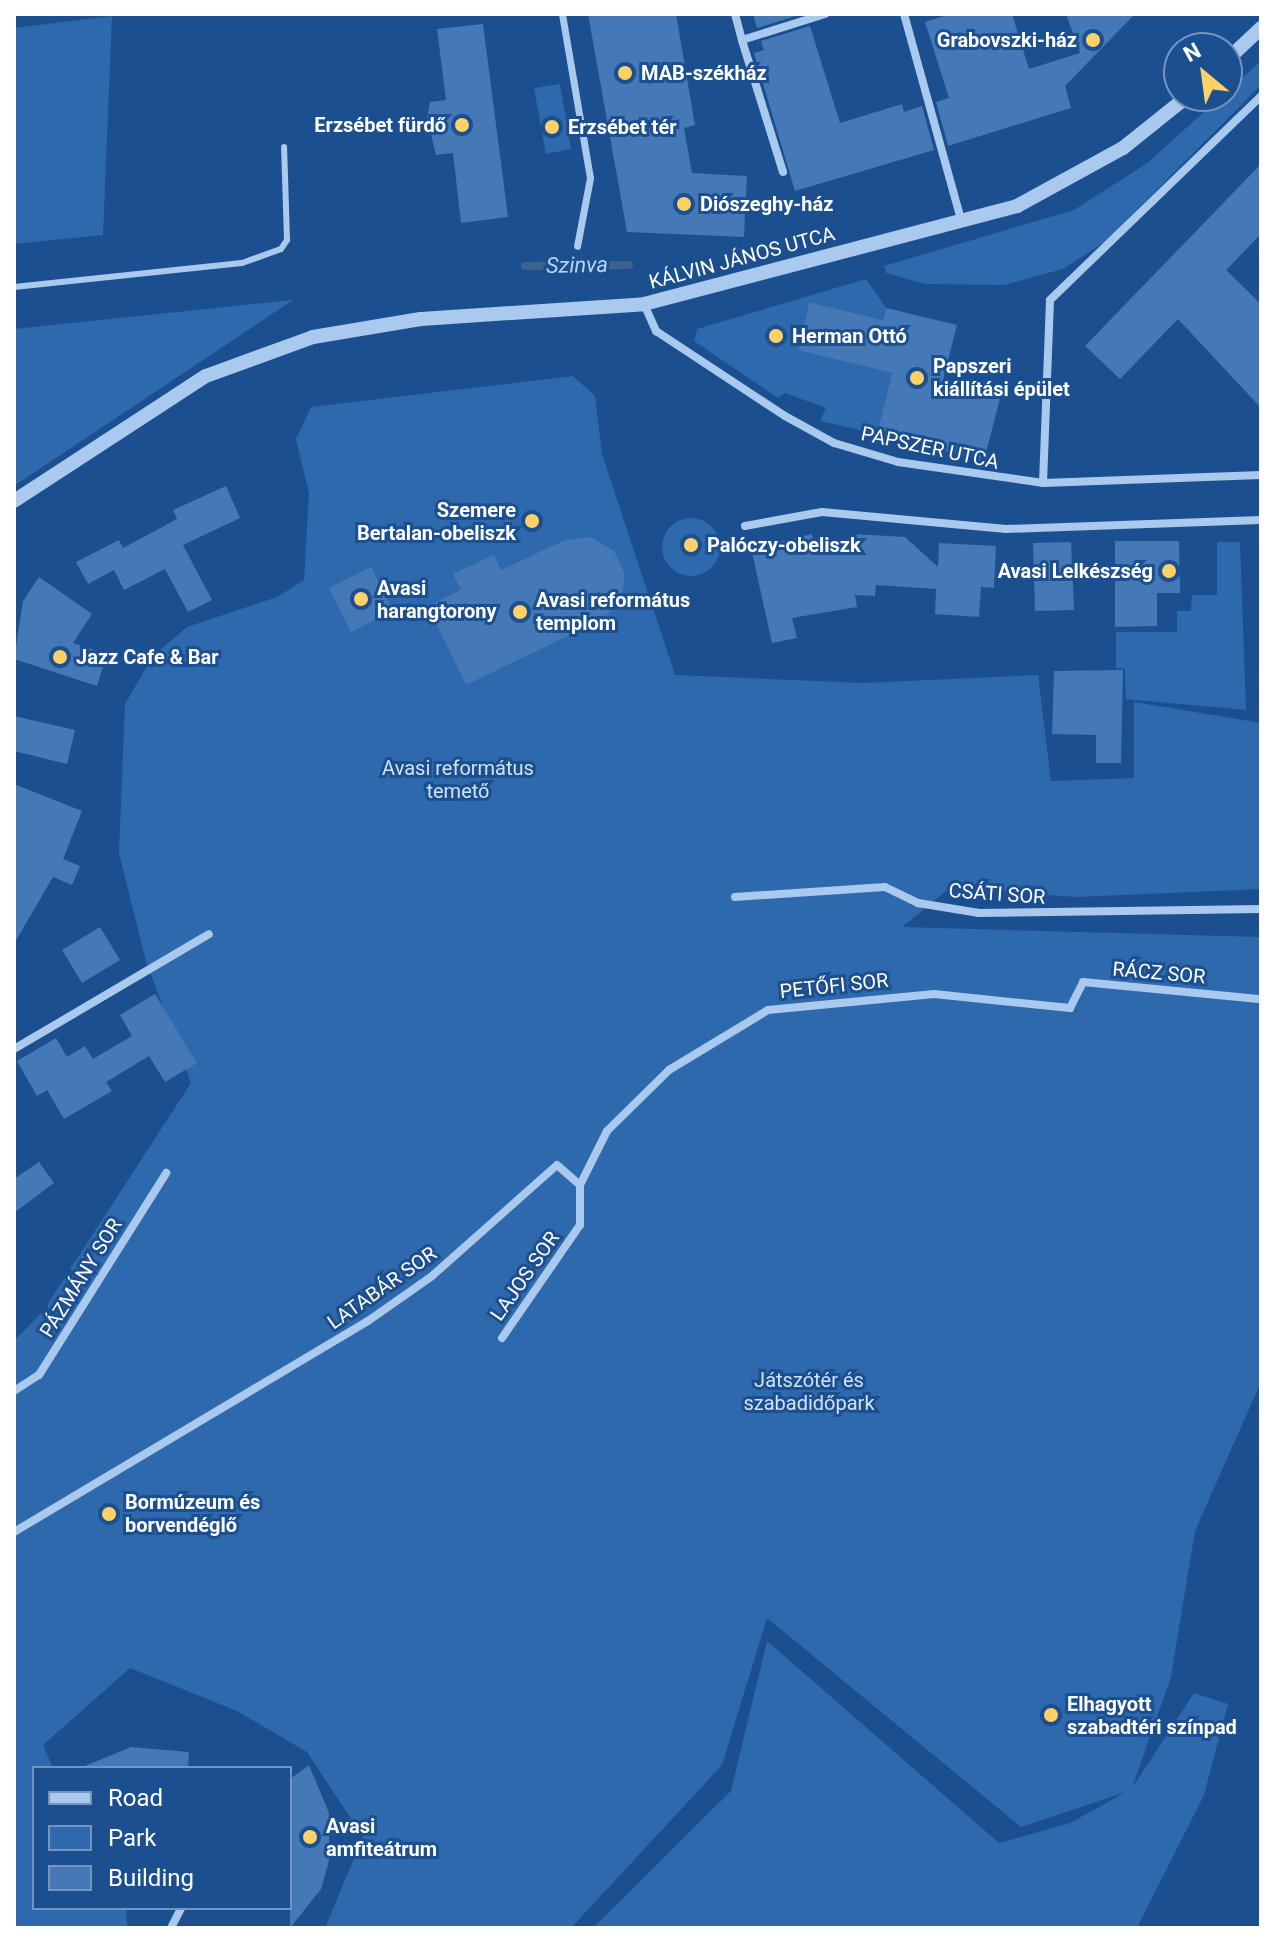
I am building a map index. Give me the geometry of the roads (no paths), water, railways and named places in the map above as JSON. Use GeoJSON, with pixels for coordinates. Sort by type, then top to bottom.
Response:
{"type":"FeatureCollection","features":[{"type":"Feature","properties":{"kind":"street"},"geometry":{"type":"LineString","coordinates":[[562,14],[590,178],[577,246]]}},
{"type":"Feature","properties":{"kind":"street"},"geometry":{"type":"LineString","coordinates":[[735,14],[783,172]]}},
{"type":"Feature","properties":{"kind":"street"},"geometry":{"type":"LineString","coordinates":[[742,40],[825,14]]}},
{"type":"Feature","properties":{"kind":"street"},"geometry":{"type":"LineString","coordinates":[[904,14],[961,220]]}},
{"type":"Feature","properties":{"kind":"street"},"geometry":{"type":"LineString","coordinates":[[1243,45],[1261,28]]}},
{"type":"Feature","properties":{"kind":"street"},"geometry":{"type":"LineString","coordinates":[[1043,483],[1050,300],[1261,96]]}},
{"type":"Feature","properties":{"kind":"street","name":"KÁLVIN JÁNOS UTCA"},"geometry":{"type":"LineString","coordinates":[[14,501],[103,440],[206,376],[313,337],[421,319],[644,304],[1017,206],[1079,176],[1166,112]]}},
{"type":"Feature","properties":{"kind":"street","name":"PAPSZER UTCA"},"geometry":{"type":"LineString","coordinates":[[644,304],[656,331],[834,443],[898,462],[1043,483],[1261,475]]}},
{"type":"Feature","properties":{"kind":"street"},"geometry":{"type":"LineString","coordinates":[[745,526],[822,512],[1006,529],[1261,520]]}},
{"type":"Feature","properties":{"kind":"street","name":"CSÁTI SOR"},"geometry":{"type":"LineString","coordinates":[[735,897],[885,887],[918,903],[979,913],[1261,909]]}},
{"type":"Feature","properties":{"kind":"street"},"geometry":{"type":"LineString","coordinates":[[14,1049],[209,934]]}},
{"type":"Feature","properties":{"kind":"street","name":"RÁCZ SOR"},"geometry":{"type":"LineString","coordinates":[[1070,1008],[1083,982],[1261,999]]}},
{"type":"Feature","properties":{"kind":"street","name":"PETŐFI SOR"},"geometry":{"type":"LineString","coordinates":[[580,1185],[607,1131],[669,1070],[768,1010],[934,994],[1070,1008]]}},
{"type":"Feature","properties":{"kind":"street","name":"LATABÁR SOR"},"geometry":{"type":"LineString","coordinates":[[14,1532],[185,1432],[432,1276],[557,1165],[580,1185]]}},
{"type":"Feature","properties":{"kind":"street","name":"PÁZMÁNY SOR"},"geometry":{"type":"LineString","coordinates":[[14,1391],[39,1375],[166,1173]]}},
{"type":"Feature","properties":{"kind":"street","name":"LAJOS SOR"},"geometry":{"type":"LineString","coordinates":[[502,1338],[580,1225],[580,1185]]}},
{"type":"Feature","properties":{"kind":"street"},"geometry":{"type":"LineString","coordinates":[[171,1928],[180,1910]]}},
{"type":"Feature","properties":{"kind":"lane"},"geometry":{"type":"LineString","coordinates":[[14,287],[242,263],[281,249],[287,240],[284,147]]}},
{"type":"Feature","properties":{"kind":"waterway","name":"Szinva"},"geometry":{"type":"LineString","coordinates":[[525,266],[629,265]]}},
{"type":"Feature","properties":{"kind":"place","name":"Grabovszki-ház"},"geometry":{"type":"Point","coordinates":[1093,40]}},
{"type":"Feature","properties":{"kind":"place","name":"MAB-székház"},"geometry":{"type":"Point","coordinates":[625,73]}},
{"type":"Feature","properties":{"kind":"place","name":"Erzsébet fürdő"},"geometry":{"type":"Point","coordinates":[462,125]}},
{"type":"Feature","properties":{"kind":"place","name":"Erzsébet tér"},"geometry":{"type":"Point","coordinates":[552,127]}},
{"type":"Feature","properties":{"kind":"place","name":"Diószeghy-ház"},"geometry":{"type":"Point","coordinates":[684,204]}},
{"type":"Feature","properties":{"kind":"place","name":"Herman Ottó"},"geometry":{"type":"Point","coordinates":[776,336]}},
{"type":"Feature","properties":{"kind":"place","name":"Papszeri kiállítási épület"},"geometry":{"type":"Point","coordinates":[917,378]}},
{"type":"Feature","properties":{"kind":"place","name":"Szemere Bertalan-obeliszk"},"geometry":{"type":"Point","coordinates":[532,521]}},
{"type":"Feature","properties":{"kind":"place","name":"Palóczy-obeliszk"},"geometry":{"type":"Point","coordinates":[691,545]}},
{"type":"Feature","properties":{"kind":"place","name":"Avasi Lelkészség"},"geometry":{"type":"Point","coordinates":[1169,571]}},
{"type":"Feature","properties":{"kind":"place","name":"Avasi harangtorony"},"geometry":{"type":"Point","coordinates":[361,599]}},
{"type":"Feature","properties":{"kind":"place","name":"Avasi református templom"},"geometry":{"type":"Point","coordinates":[520,612]}},
{"type":"Feature","properties":{"kind":"place","name":"Jazz Cafe & Bar"},"geometry":{"type":"Point","coordinates":[60,657]}},
{"type":"Feature","properties":{"kind":"place","name":"Bormúzeum és borvendéglő"},"geometry":{"type":"Point","coordinates":[109,1514]}},
{"type":"Feature","properties":{"kind":"place","name":"Elhagyott szabadtéri színpad"},"geometry":{"type":"Point","coordinates":[1051,1715]}},
{"type":"Feature","properties":{"kind":"place","name":"Avasi amfiteátrum"},"geometry":{"type":"Point","coordinates":[310,1837]}},
{"type":"Feature","properties":{"kind":"park label","name":"Avasi református temető"},"geometry":{"type":"Point","coordinates":[458,780]}},
{"type":"Feature","properties":{"kind":"park label","name":"Játszótér és szabadidőpark"},"geometry":{"type":"Point","coordinates":[809,1392]}}]}
